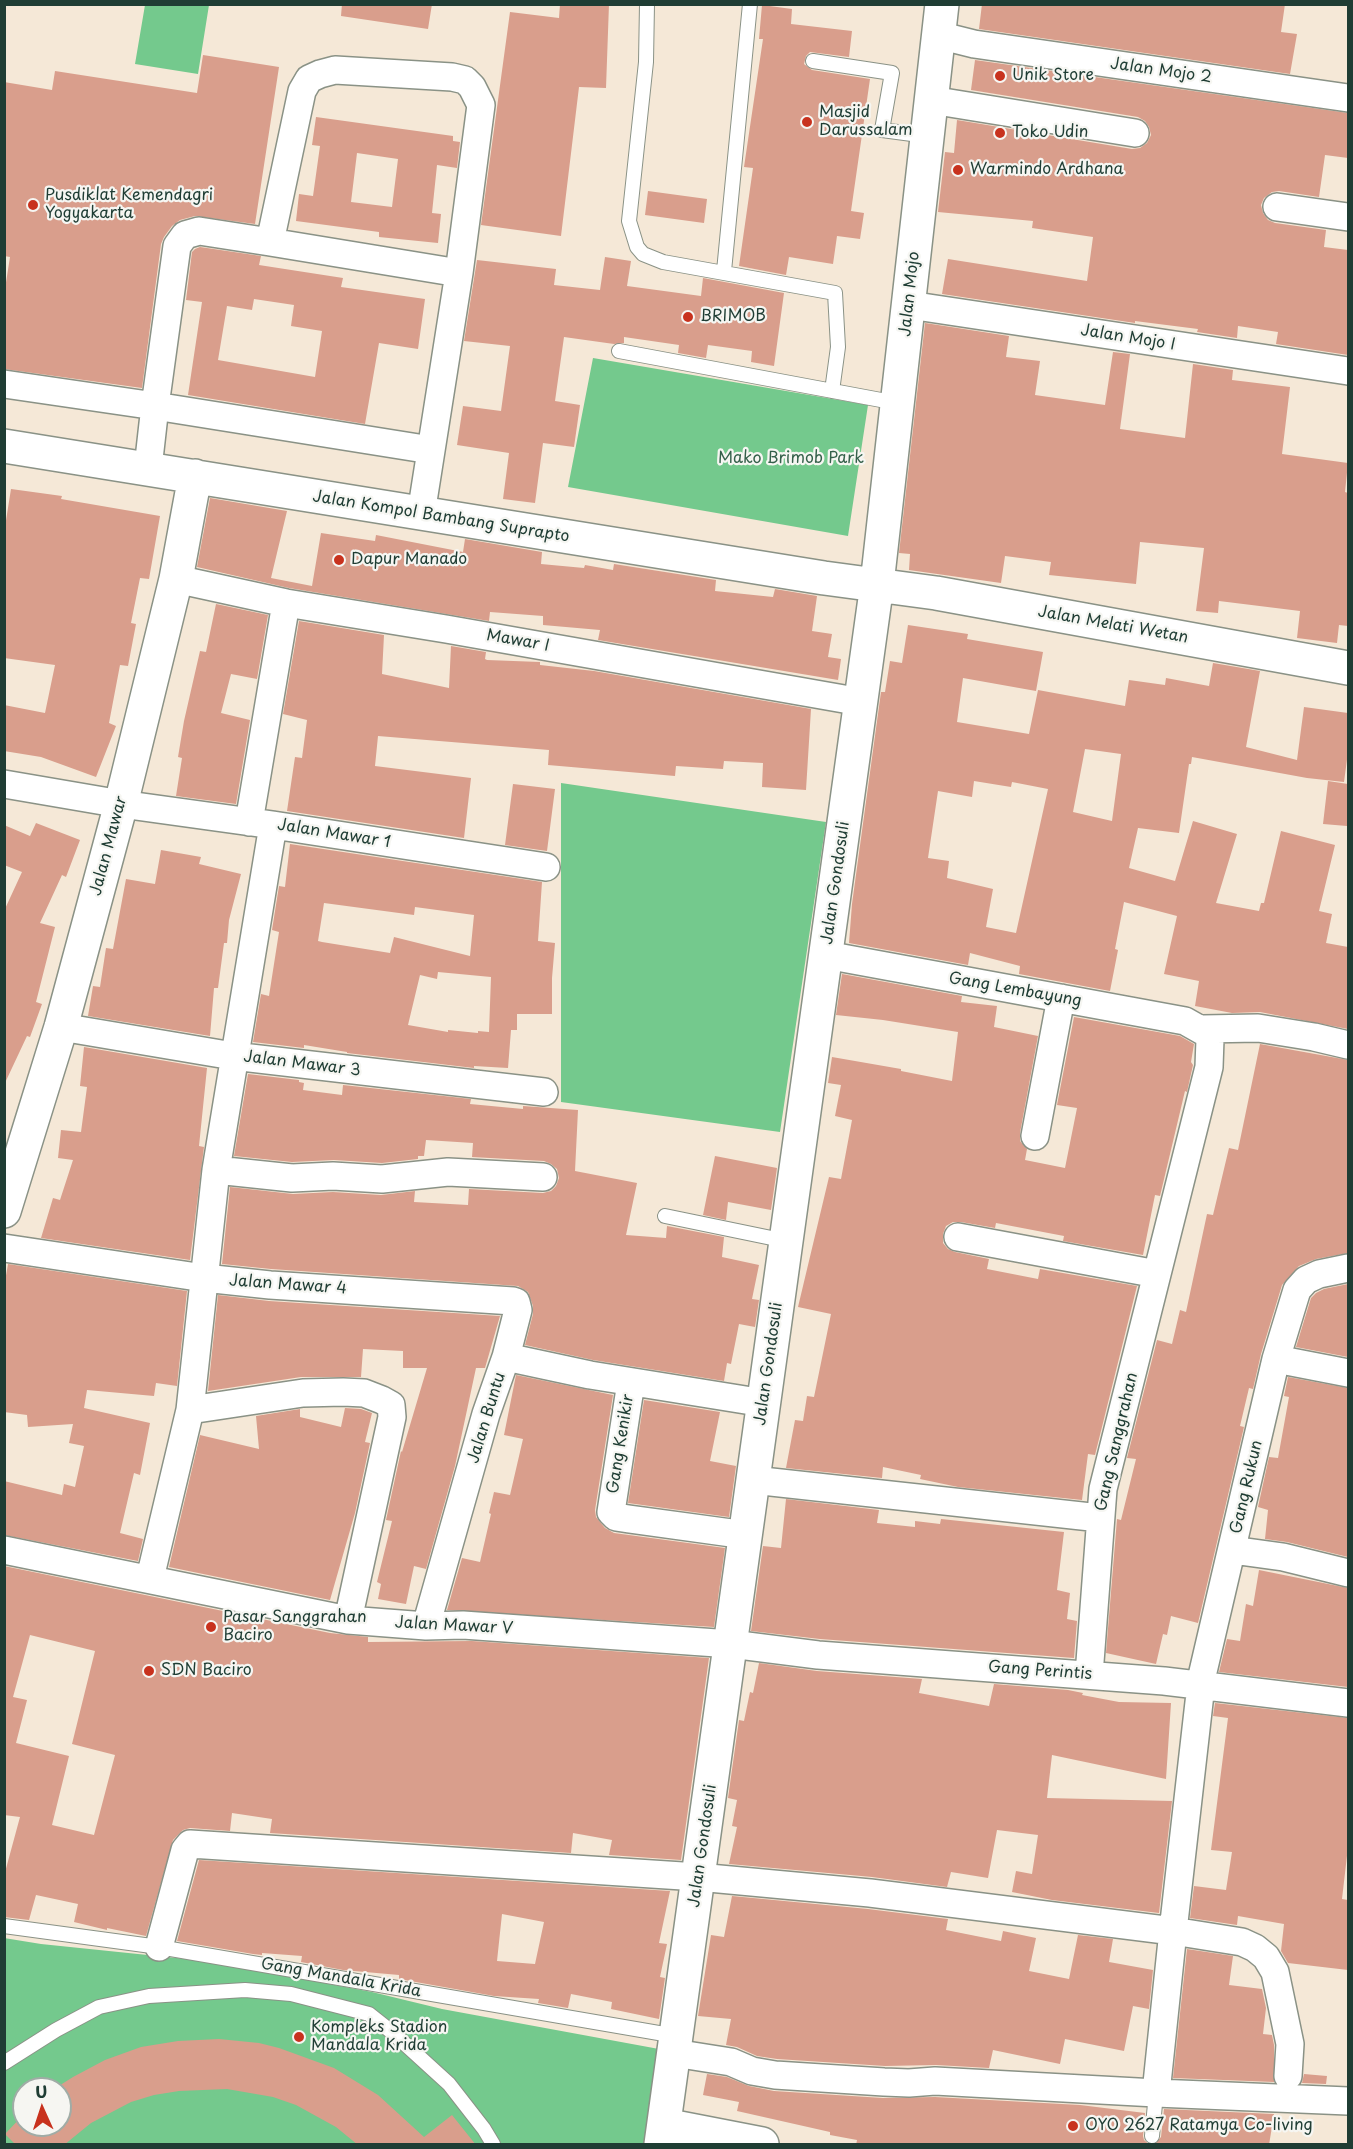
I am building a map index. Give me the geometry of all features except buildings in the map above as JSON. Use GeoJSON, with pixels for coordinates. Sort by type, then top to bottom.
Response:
{"type":"FeatureCollection","features":[{"type":"Feature","properties":{"kind":"street","name":"Jalan Mojo 2"},"geometry":{"type":"LineString","coordinates":[[940,20],[974,44],[1348,98]]}},
{"type":"Feature","properties":{"kind":"street","name":"Jalan Mojo"},"geometry":{"type":"LineString","coordinates":[[877,584],[940,20]]}},
{"type":"Feature","properties":{"kind":"street"},"geometry":{"type":"LineString","coordinates":[[270,242],[302,91],[309,80],[320,74],[336,70],[452,77],[465,80],[472,87],[481,105],[459,273],[421,514]]}},
{"type":"Feature","properties":{"kind":"street"},"geometry":{"type":"LineString","coordinates":[[931,100],[1135,134]]}},
{"type":"Feature","properties":{"kind":"street"},"geometry":{"type":"LineString","coordinates":[[1277,207],[1348,218]]}},
{"type":"Feature","properties":{"kind":"street"},"geometry":{"type":"LineString","coordinates":[[148,468],[177,246],[185,235],[199,231],[459,273]]}},
{"type":"Feature","properties":{"kind":"street","name":"Jalan Mojo I"},"geometry":{"type":"LineString","coordinates":[[909,305],[1348,371]]}},
{"type":"Feature","properties":{"kind":"street"},"geometry":{"type":"LineString","coordinates":[[4,384],[431,450]]}},
{"type":"Feature","properties":{"kind":"street","name":"Jalan Kompol Bambang Suprapto"},"geometry":{"type":"LineString","coordinates":[[4,446],[812,576],[877,584]]}},
{"type":"Feature","properties":{"kind":"street","name":"Jalan Mawar"},"geometry":{"type":"LineString","coordinates":[[4,1211],[61,1027],[121,804],[176,579],[195,476]]}},
{"type":"Feature","properties":{"kind":"street","name":"Mawar I"},"geometry":{"type":"LineString","coordinates":[[176,579],[286,603],[446,628],[861,702]]}},
{"type":"Feature","properties":{"kind":"street","name":"Jalan Melati Wetan"},"geometry":{"type":"LineString","coordinates":[[877,584],[1348,668]]}},
{"type":"Feature","properties":{"kind":"street","name":"Jalan Gondosuli"},"geometry":{"type":"LineString","coordinates":[[663,2135],[877,584]]}},
{"type":"Feature","properties":{"kind":"street"},"geometry":{"type":"LineString","coordinates":[[150,1578],[190,1410],[216,1170],[233,1056],[286,603]]}},
{"type":"Feature","properties":{"kind":"street","name":"Jalan Mawar 1"},"geometry":{"type":"LineString","coordinates":[[4,784],[121,804],[546,867]]}},
{"type":"Feature","properties":{"kind":"street","name":"Gang Lembayung"},"geometry":{"type":"LineString","coordinates":[[826,955],[1185,1021],[1203,1029]]}},
{"type":"Feature","properties":{"kind":"street"},"geometry":{"type":"LineString","coordinates":[[1035,1136],[1061,998]]}},
{"type":"Feature","properties":{"kind":"street","name":"Jalan Mawar 3"},"geometry":{"type":"LineString","coordinates":[[61,1027],[233,1056],[544,1092]]}},
{"type":"Feature","properties":{"kind":"street"},"geometry":{"type":"LineString","coordinates":[[1203,1029],[1258,1028],[1314,1036],[1348,1046]]}},
{"type":"Feature","properties":{"kind":"street","name":"Gang Sanggrahan"},"geometry":{"type":"LineString","coordinates":[[753,1480],[1100,1518],[1103,1489],[1209,1067],[1210,1039],[1203,1029]]}},
{"type":"Feature","properties":{"kind":"street"},"geometry":{"type":"LineString","coordinates":[[216,1170],[292,1178],[333,1176],[382,1179],[447,1172],[543,1177]]}},
{"type":"Feature","properties":{"kind":"street"},"geometry":{"type":"LineString","coordinates":[[958,1237],[1157,1274]]}},
{"type":"Feature","properties":{"kind":"street","name":"Jalan Mawar 4"},"geometry":{"type":"LineString","coordinates":[[4,1248],[204,1278],[270,1285],[513,1301],[516,1302],[518,1310],[506,1358]]}},
{"type":"Feature","properties":{"kind":"street","name":"Gang Rukun"},"geometry":{"type":"LineString","coordinates":[[1156,2093],[1201,1685],[1276,1359],[1297,1290],[1306,1280],[1319,1274],[1348,1268]]}},
{"type":"Feature","properties":{"kind":"street","name":"Jalan Buntu"},"geometry":{"type":"LineString","coordinates":[[426,1626],[486,1414],[506,1358],[631,1382],[764,1403]]}},
{"type":"Feature","properties":{"kind":"street"},"geometry":{"type":"LineString","coordinates":[[1276,1359],[1348,1373]]}},
{"type":"Feature","properties":{"kind":"street","name":"Gang Kenikir"},"geometry":{"type":"LineString","coordinates":[[631,1382],[611,1512],[616,1517],[629,1520],[746,1535]]}},
{"type":"Feature","properties":{"kind":"street"},"geometry":{"type":"LineString","coordinates":[[190,1410],[303,1393],[343,1392],[364,1393],[391,1406],[392,1417],[348,1620]]}},
{"type":"Feature","properties":{"kind":"street"},"geometry":{"type":"LineString","coordinates":[[1089,1675],[1100,1518]]}},
{"type":"Feature","properties":{"kind":"street","name":"Jalan Mawar V"},"geometry":{"type":"LineString","coordinates":[[4,1550],[348,1620],[426,1626],[463,1625],[730,1644]]}},
{"type":"Feature","properties":{"kind":"street"},"geometry":{"type":"LineString","coordinates":[[1232,1550],[1283,1557],[1348,1573]]}},
{"type":"Feature","properties":{"kind":"street","name":"Gang Perintis"},"geometry":{"type":"LineString","coordinates":[[730,1644],[818,1655],[1201,1685],[1348,1703]]}},
{"type":"Feature","properties":{"kind":"street"},"geometry":{"type":"LineString","coordinates":[[159,1947],[185,1850],[190,1844],[698,1877],[870,1893],[1173,1931],[1242,1942],[1255,1948],[1266,1957],[1275,1972],[1290,2044],[1288,2076]]}},
{"type":"Feature","properties":{"kind":"street"},"geometry":{"type":"LineString","coordinates":[[675,2044],[753,2071],[775,2075],[909,2083],[935,2080],[1348,2101]]}},
{"type":"Feature","properties":{"kind":"street"},"geometry":{"type":"LineString","coordinates":[[663,2135],[762,2145]]}},
{"type":"Feature","properties":{"kind":"lane"},"geometry":{"type":"LineString","coordinates":[[647,4],[646,62],[629,221],[637,247],[643,254],[663,262],[835,293],[838,348],[832,392]]}},
{"type":"Feature","properties":{"kind":"lane"},"geometry":{"type":"LineString","coordinates":[[724,272],[750,4]]}},
{"type":"Feature","properties":{"kind":"lane"},"geometry":{"type":"LineString","coordinates":[[813,61],[892,72],[882,130],[927,136]]}},
{"type":"Feature","properties":{"kind":"lane"},"geometry":{"type":"LineString","coordinates":[[619,351],[897,403]]}},
{"type":"Feature","properties":{"kind":"lane"},"geometry":{"type":"LineString","coordinates":[[665,1216],[786,1241]]}},
{"type":"Feature","properties":{"kind":"lane","name":"Gang Mandala Krida"},"geometry":{"type":"LineString","coordinates":[[4,1926],[159,1947],[675,2044]]}},
{"type":"Feature","properties":{"kind":"lane"},"geometry":{"type":"LineString","coordinates":[[4,2062],[99,2007],[149,1996],[244,1990],[291,1994],[369,2014],[449,2084],[484,2128],[493,2145]]}},
{"type":"Feature","properties":{"kind":"lane"},"geometry":{"type":"LineString","coordinates":[[1152,2136],[1156,2093]]}},
{"type":"Feature","properties":{"kind":"green space"},"geometry":{"type":"Polygon","coordinates":[[[145,5],[209,5],[198,74],[135,64],[145,5]]]}},
{"type":"Feature","properties":{"kind":"green space","name":"Mako Brimob Park"},"geometry":{"type":"Polygon","coordinates":[[[593,358],[868,405],[848,536],[568,487],[593,358]]]}},
{"type":"Feature","properties":{"kind":"green space"},"geometry":{"type":"Polygon","coordinates":[[[561,783],[826,822],[780,1132],[561,1102],[561,783]]]}},
{"type":"Feature","properties":{"kind":"green space","name":"Kompleks Stadion Mandala Krida"},"geometry":{"type":"Polygon","coordinates":[[[4,1938],[196,1960],[659,2049],[647,2144],[5,2144],[4,1938]]]}},
{"type":"Feature","properties":{"kind":"place","name":"Unik Store"},"geometry":{"type":"Point","coordinates":[1000,76]}},
{"type":"Feature","properties":{"kind":"place","name":"Masjid Darussalam"},"geometry":{"type":"Point","coordinates":[807,122]}},
{"type":"Feature","properties":{"kind":"place","name":"Toko Udin"},"geometry":{"type":"Point","coordinates":[1000,133]}},
{"type":"Feature","properties":{"kind":"place","name":"Warmindo Ardhana"},"geometry":{"type":"Point","coordinates":[958,170]}},
{"type":"Feature","properties":{"kind":"place","name":"Pusdiklat Kemendagri Yogyakarta"},"geometry":{"type":"Point","coordinates":[33,205]}},
{"type":"Feature","properties":{"kind":"place","name":"BRIMOB"},"geometry":{"type":"Point","coordinates":[688,317]}},
{"type":"Feature","properties":{"kind":"place","name":"Dapur Manado"},"geometry":{"type":"Point","coordinates":[339,560]}},
{"type":"Feature","properties":{"kind":"place","name":"Pasar Sanggrahan Baciro"},"geometry":{"type":"Point","coordinates":[211,1627]}},
{"type":"Feature","properties":{"kind":"place","name":"SDN Baciro"},"geometry":{"type":"Point","coordinates":[149,1671]}},
{"type":"Feature","properties":{"kind":"place","name":"Kompleks Stadion Mandala Krida"},"geometry":{"type":"Point","coordinates":[299,2037]}},
{"type":"Feature","properties":{"kind":"place","name":"OYO 2627 Ratamya Co-living"},"geometry":{"type":"Point","coordinates":[1073,2126]}}]}
